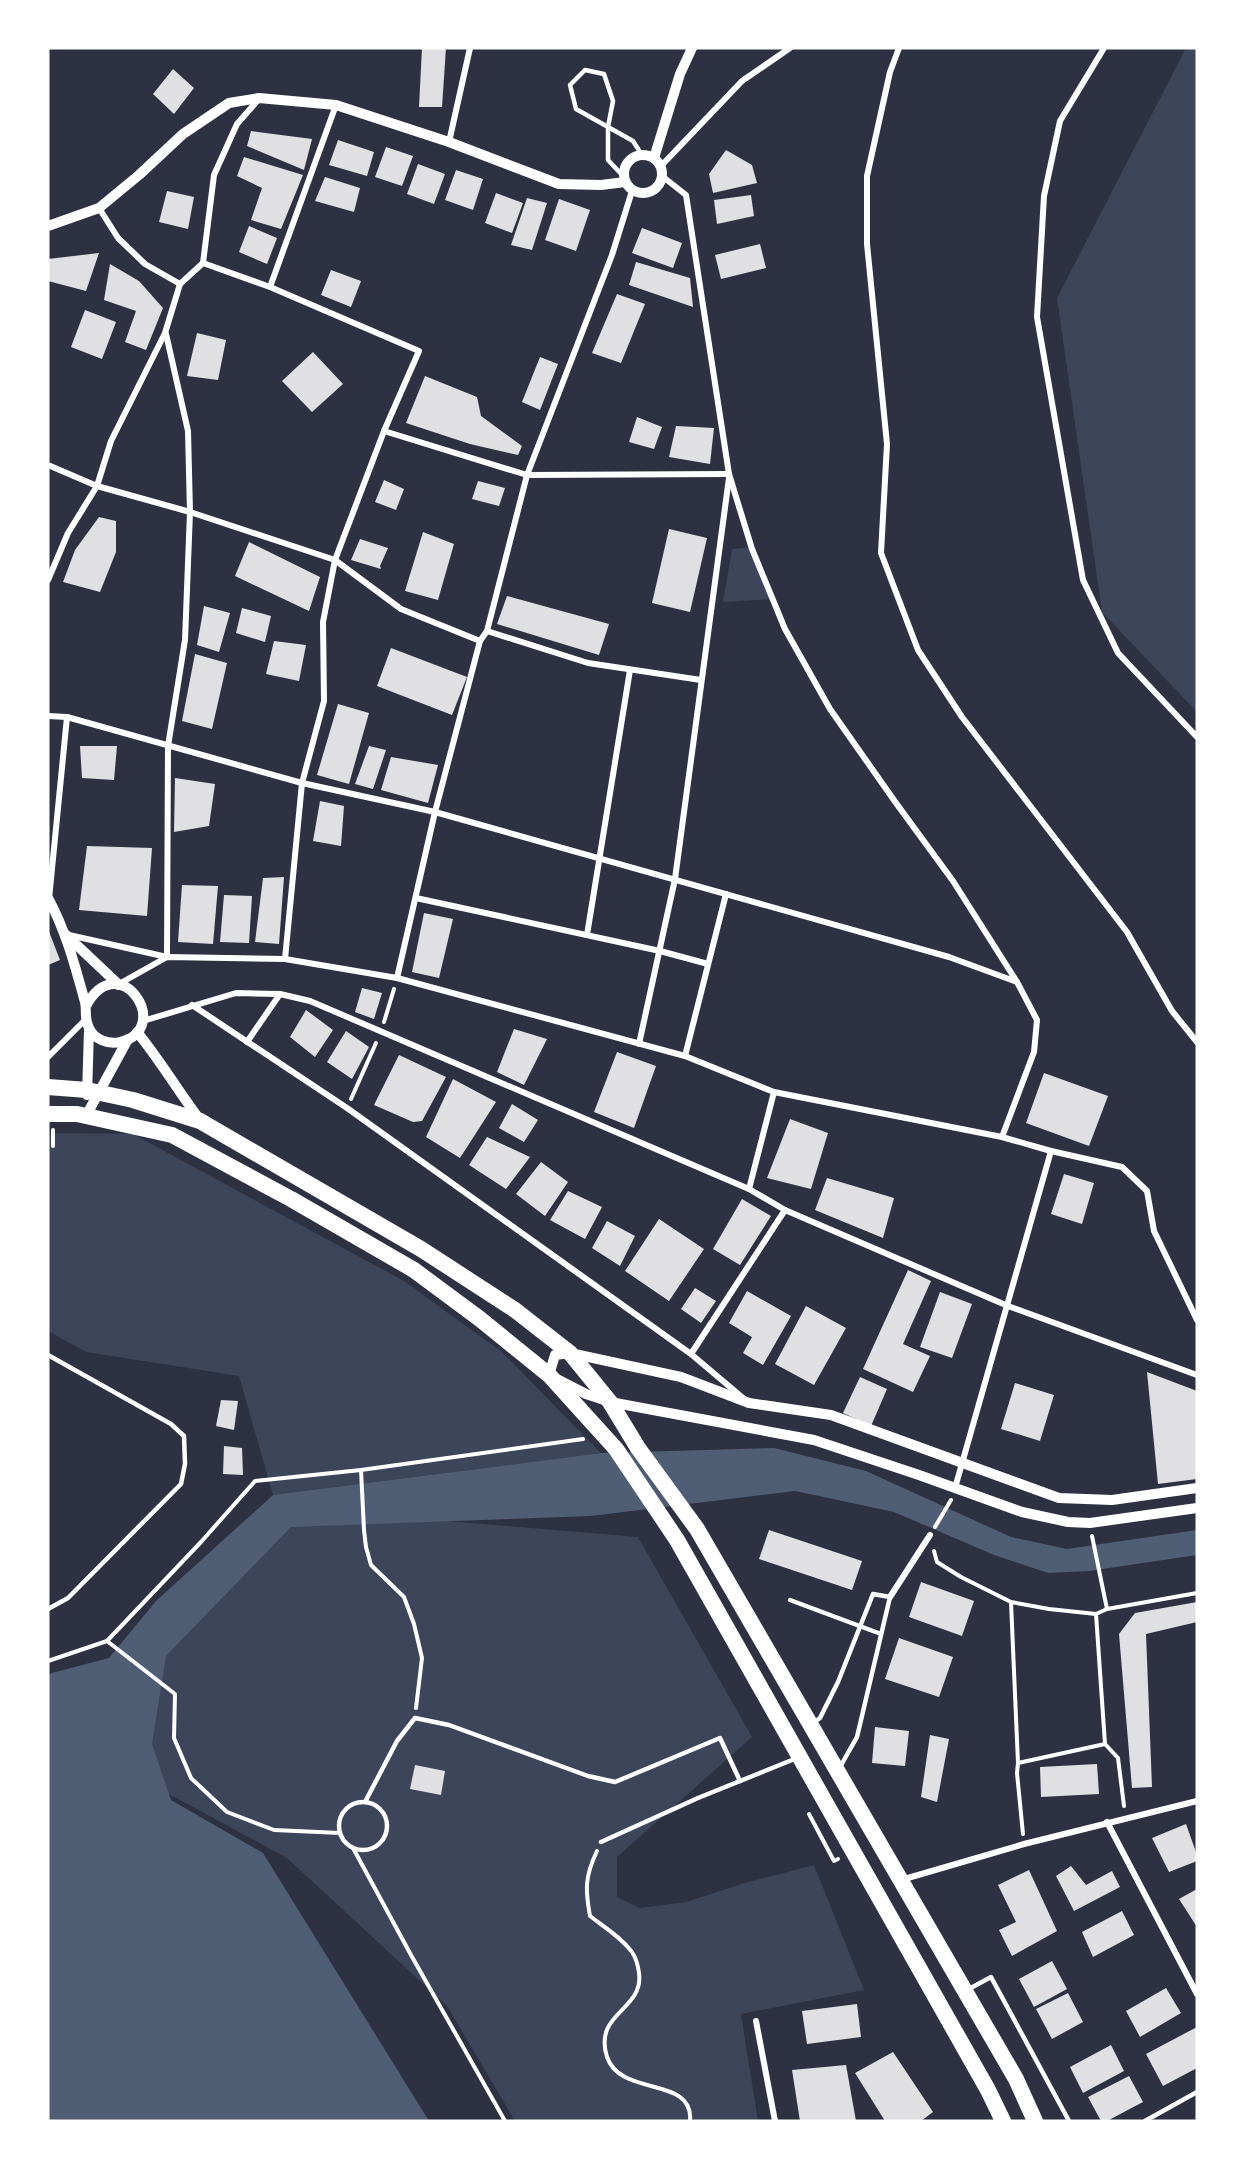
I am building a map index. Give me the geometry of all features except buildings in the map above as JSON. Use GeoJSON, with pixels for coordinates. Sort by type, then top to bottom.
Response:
{"type":"FeatureCollection","features":[{"type":"Feature","properties":{"kind":"highway"},"geometry":{"type":"LineString","coordinates":[[48,1087],[93,1091],[200,1120],[421,1249],[515,1310],[570,1353],[610,1402],[638,1448],[697,1529],[1016,2079],[1035,2121]]}},
{"type":"Feature","properties":{"kind":"highway"},"geometry":{"type":"LineString","coordinates":[[48,1114],[86,1116],[172,1135],[291,1198],[414,1270],[480,1319],[549,1375],[610,1442],[677,1540],[988,2090],[1003,2121]]}},
{"type":"Feature","properties":{"kind":"street"},"geometry":{"type":"LineString","coordinates":[[449,141],[470,48]]}},
{"type":"Feature","properties":{"kind":"street"},"geometry":{"type":"LineString","coordinates":[[48,226],[99,208],[183,134],[229,103],[260,98],[336,105],[449,141],[559,184],[627,183],[645,194],[657,188],[659,167],[680,74],[692,48]]}},
{"type":"Feature","properties":{"kind":"street"},"geometry":{"type":"LineString","coordinates":[[659,167],[742,81],[790,48]]}},
{"type":"Feature","properties":{"kind":"street"},"geometry":{"type":"LineString","coordinates":[[899,48],[890,72],[867,176],[867,244],[887,444],[882,553],[918,650],[962,717],[1126,932],[1172,1011],[1197,1042]]}},
{"type":"Feature","properties":{"kind":"street"},"geometry":{"type":"LineString","coordinates":[[1104,48],[1060,121],[1044,196],[1037,318],[1083,580],[1118,653],[1197,737]]}},
{"type":"Feature","properties":{"kind":"street"},"geometry":{"type":"LineString","coordinates":[[48,580],[68,533],[97,486],[111,441],[165,333],[180,284],[203,263],[214,175],[237,124],[260,98]]}},
{"type":"Feature","properties":{"kind":"street"},"geometry":{"type":"LineString","coordinates":[[270,287],[336,105]]}},
{"type":"Feature","properties":{"kind":"street"},"geometry":{"type":"LineString","coordinates":[[397,978],[435,812],[480,641],[487,631],[527,475],[612,255],[627,183],[626,165],[642,155],[659,167],[686,195],[729,474],[756,559],[785,628],[831,709],[953,881],[1017,982],[1037,1020],[1034,1052],[1002,1137]]}},
{"type":"Feature","properties":{"kind":"street"},"geometry":{"type":"LineString","coordinates":[[99,208],[118,238],[145,264],[180,284]]}},
{"type":"Feature","properties":{"kind":"street"},"geometry":{"type":"LineString","coordinates":[[203,263],[270,287],[418,351],[334,560],[323,622],[324,701],[302,783],[285,959]]}},
{"type":"Feature","properties":{"kind":"street"},"geometry":{"type":"LineString","coordinates":[[165,333],[188,431],[190,512],[185,640],[168,746],[167,957]]}},
{"type":"Feature","properties":{"kind":"street"},"geometry":{"type":"LineString","coordinates":[[384,431],[527,475],[729,474]]}},
{"type":"Feature","properties":{"kind":"street"},"geometry":{"type":"LineString","coordinates":[[48,465],[97,486],[190,512],[334,560],[401,609],[480,641]]}},
{"type":"Feature","properties":{"kind":"street"},"geometry":{"type":"LineString","coordinates":[[639,1044],[675,879],[729,474]]}},
{"type":"Feature","properties":{"kind":"street"},"geometry":{"type":"LineString","coordinates":[[487,631],[588,663],[700,680]]}},
{"type":"Feature","properties":{"kind":"street"},"geometry":{"type":"LineString","coordinates":[[587,935],[630,670]]}},
{"type":"Feature","properties":{"kind":"street"},"geometry":{"type":"LineString","coordinates":[[48,716],[67,717],[302,783],[435,812],[949,957],[1017,982]]}},
{"type":"Feature","properties":{"kind":"street"},"geometry":{"type":"LineString","coordinates":[[67,717],[48,899],[66,934],[86,1006],[93,1091]]}},
{"type":"Feature","properties":{"kind":"street"},"geometry":{"type":"LineString","coordinates":[[686,1056],[726,894]]}},
{"type":"Feature","properties":{"kind":"street"},"geometry":{"type":"LineString","coordinates":[[416,898],[660,951],[708,964]]}},
{"type":"Feature","properties":{"kind":"street"},"geometry":{"type":"LineString","coordinates":[[66,934],[167,957],[285,959],[397,978],[686,1056],[774,1092],[1002,1137],[1122,1167],[1147,1191],[1154,1231],[1197,1320]]}},
{"type":"Feature","properties":{"kind":"street"},"geometry":{"type":"LineString","coordinates":[[66,934],[119,985],[133,991],[142,1005],[143,1021],[93,1091],[86,1116]]}},
{"type":"Feature","properties":{"kind":"street"},"geometry":{"type":"LineString","coordinates":[[86,1006],[93,993],[105,986],[119,985],[167,957]]}},
{"type":"Feature","properties":{"kind":"street"},"geometry":{"type":"LineString","coordinates":[[143,1021],[236,993],[280,994],[310,1000],[749,1189],[785,1210],[1008,1306],[1197,1374]]}},
{"type":"Feature","properties":{"kind":"street"},"geometry":{"type":"LineString","coordinates":[[247,1042],[280,994]]}},
{"type":"Feature","properties":{"kind":"street"},"geometry":{"type":"LineString","coordinates":[[192,1005],[347,1108],[691,1354],[749,1403]]}},
{"type":"Feature","properties":{"kind":"street"},"geometry":{"type":"LineString","coordinates":[[87,1025],[97,1038],[107,1042],[118,1043],[133,1036]]}},
{"type":"Feature","properties":{"kind":"street"},"geometry":{"type":"LineString","coordinates":[[48,1057],[87,1025]]}},
{"type":"Feature","properties":{"kind":"street"},"geometry":{"type":"LineString","coordinates":[[133,1036],[156,1056],[200,1120]]}},
{"type":"Feature","properties":{"kind":"street"},"geometry":{"type":"LineString","coordinates":[[749,1189],[774,1092]]}},
{"type":"Feature","properties":{"kind":"street"},"geometry":{"type":"LineString","coordinates":[[956,1488],[1051,1151]]}},
{"type":"Feature","properties":{"kind":"street"},"geometry":{"type":"LineString","coordinates":[[691,1354],[785,1210]]}},
{"type":"Feature","properties":{"kind":"street"},"geometry":{"type":"LineString","coordinates":[[1197,1488],[1112,1500],[1059,1498],[831,1415],[749,1403],[681,1377],[570,1353],[555,1355],[549,1375],[586,1394],[610,1402],[814,1440],[1022,1512],[1068,1522],[1090,1522],[1197,1508]]}},
{"type":"Feature","properties":{"kind":"street"},"geometry":{"type":"LineString","coordinates":[[890,1597],[930,1535]]}},
{"type":"Feature","properties":{"kind":"street"},"geometry":{"type":"LineString","coordinates":[[900,1880],[1107,1822],[1197,1801]]}},
{"type":"Feature","properties":{"kind":"street"},"geometry":{"type":"LineString","coordinates":[[1107,1822],[1197,1994]]}},
{"type":"Feature","properties":{"kind":"street"},"geometry":{"type":"LineString","coordinates":[[756,2021],[776,2121]]}},
{"type":"Feature","properties":{"kind":"lane"},"geometry":{"type":"LineString","coordinates":[[627,183],[608,160],[608,127],[613,101],[603,74],[585,70],[570,85],[576,109],[608,127],[633,141],[642,155]]}},
{"type":"Feature","properties":{"kind":"lane"},"geometry":{"type":"LineString","coordinates":[[48,1355],[171,1424],[184,1436],[185,1464],[181,1484],[68,1598],[48,1609]]}},
{"type":"Feature","properties":{"kind":"lane"},"geometry":{"type":"LineString","coordinates":[[810,1724],[820,1718],[838,1682],[873,1594],[890,1597],[857,1737],[838,1772]]}},
{"type":"Feature","properties":{"kind":"lane"},"geometry":{"type":"LineString","coordinates":[[790,1600],[881,1634]]}},
{"type":"Feature","properties":{"kind":"lane"},"geometry":{"type":"LineString","coordinates":[[365,1802],[397,1741],[415,1718],[448,1725],[588,1776],[615,1782],[720,1737],[741,1781]]}},
{"type":"Feature","properties":{"kind":"lane"},"geometry":{"type":"LineString","coordinates":[[601,1842],[800,1757]]}},
{"type":"Feature","properties":{"kind":"lane"},"geometry":{"type":"LineString","coordinates":[[365,1802],[376,1806],[384,1815],[387,1826],[384,1837],[376,1846],[364,1850],[353,1848],[345,1842],[340,1833],[339,1821],[344,1810],[354,1804],[365,1802]]}},
{"type":"Feature","properties":{"kind":"lane"},"geometry":{"type":"LineString","coordinates":[[965,1991],[991,1977],[1069,2121]]}},
{"type":"Feature","properties":{"kind":"lane"},"geometry":{"type":"LineString","coordinates":[[1145,2121],[1197,2092]]}},
{"type":"Feature","properties":{"kind":"path"},"geometry":{"type":"LineString","coordinates":[[48,1661],[107,1641],[255,1481],[610,1442]]}},
{"type":"Feature","properties":{"kind":"path"},"geometry":{"type":"LineString","coordinates":[[361,1470],[364,1530],[371,1565],[404,1597],[414,1624],[422,1658],[415,1718]]}},
{"type":"Feature","properties":{"kind":"path"},"geometry":{"type":"LineString","coordinates":[[949,1504],[930,1535],[938,1562],[961,1577],[1011,1602],[1096,1614],[1107,1608],[1197,1593]]}},
{"type":"Feature","properties":{"kind":"path"},"geometry":{"type":"LineString","coordinates":[[1090,1522],[1107,1608]]}},
{"type":"Feature","properties":{"kind":"path"},"geometry":{"type":"LineString","coordinates":[[1011,1602],[1017,1773],[1024,1845]]}},
{"type":"Feature","properties":{"kind":"path"},"geometry":{"type":"LineString","coordinates":[[1096,1614],[1105,1744],[1118,1758],[1126,1818]]}},
{"type":"Feature","properties":{"kind":"path"},"geometry":{"type":"LineString","coordinates":[[107,1641],[175,1694],[174,1738],[191,1778],[227,1812],[274,1830],[340,1833]]}},
{"type":"Feature","properties":{"kind":"path"},"geometry":{"type":"LineString","coordinates":[[1018,1763],[1105,1744]]}},
{"type":"Feature","properties":{"kind":"path"},"geometry":{"type":"LineString","coordinates":[[601,1842],[590,1866],[585,1891],[590,1916],[624,1942],[634,1954],[640,1978],[638,1991],[627,2006],[615,2015],[607,2028],[604,2043],[608,2059],[614,2070],[630,2081],[662,2087],[683,2100],[691,2113],[690,2121]]}},
{"type":"Feature","properties":{"kind":"path"},"geometry":{"type":"LineString","coordinates":[[353,1848],[505,2121]]}},
{"type":"Feature","properties":{"kind":"shaded area"},"geometry":{"type":"Polygon","coordinates":[[[1186,48],[1197,48],[1197,712],[1102,612],[1057,298],[1186,48]]]}},
{"type":"Feature","properties":{"kind":"shaded area"},"geometry":{"type":"Polygon","coordinates":[[[753,547],[770,599],[723,602],[732,549],[753,547]]]}},
{"type":"Feature","properties":{"kind":"shaded area"},"geometry":{"type":"Polygon","coordinates":[[[48,1133],[133,1134],[404,1281],[502,1352],[601,1453],[273,1495],[239,1376],[86,1352],[48,1331],[48,1133]]]}},
{"type":"Feature","properties":{"kind":"shaded area"},"geometry":{"type":"Polygon","coordinates":[[[774,1448],[866,1471],[1011,1537],[1067,1549],[1197,1530],[1197,1555],[1089,1571],[1048,1573],[994,1555],[894,1512],[795,1491],[591,1516],[291,1527],[166,1656],[152,1744],[171,1800],[263,1853],[429,2121],[48,2121],[48,1674],[109,1658],[156,1601],[273,1495],[601,1453],[774,1448]]]}},
{"type":"Feature","properties":{"kind":"shaded area"},"geometry":{"type":"Polygon","coordinates":[[[364,1514],[638,1537],[752,1737],[617,1857],[617,1897],[639,1908],[686,1902],[748,1882],[814,1865],[864,1990],[741,2014],[758,2121],[515,2121],[447,2006],[287,1858],[147,1782],[148,1648],[272,1530],[364,1514]]]}}]}
